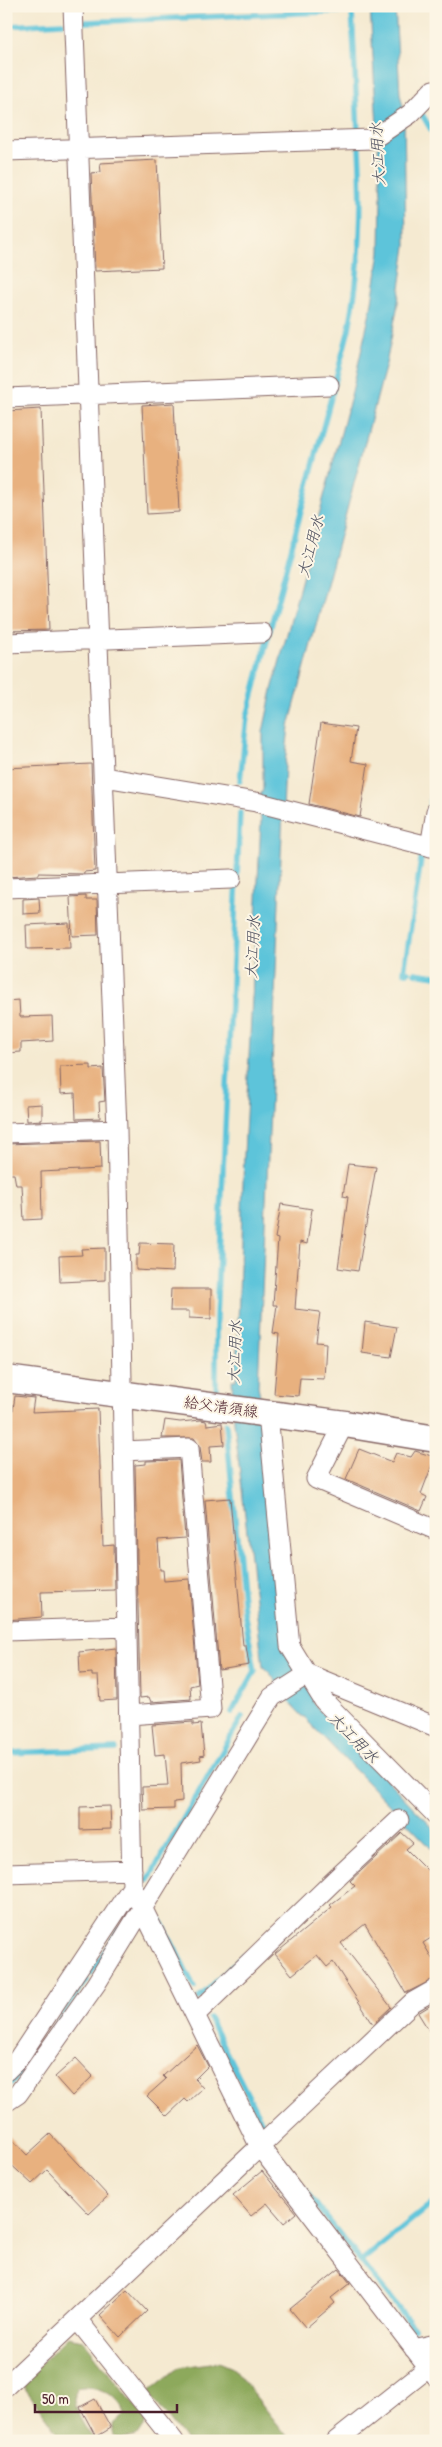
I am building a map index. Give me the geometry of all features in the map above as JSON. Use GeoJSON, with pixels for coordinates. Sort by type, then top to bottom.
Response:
{"type":"FeatureCollection","features":[{"type":"Feature","properties":{"kind":"main road","name":"給父清須線"},"geometry":{"type":"LineString","coordinates":[[6,1379],[230,1408],[436,1438]]}},
{"type":"Feature","properties":{"kind":"street"},"geometry":{"type":"LineString","coordinates":[[73,6],[117,1129],[132,1879],[143,1909],[260,2147],[432,2372],[336,2441]]}},
{"type":"Feature","properties":{"kind":"street"},"geometry":{"type":"LineString","coordinates":[[6,151],[78,147],[373,139],[406,117],[433,90],[436,92]]}},
{"type":"Feature","properties":{"kind":"street"},"geometry":{"type":"LineString","coordinates":[[6,398],[329,385]]}},
{"type":"Feature","properties":{"kind":"street"},"geometry":{"type":"LineString","coordinates":[[6,643],[262,633]]}},
{"type":"Feature","properties":{"kind":"street"},"geometry":{"type":"LineString","coordinates":[[104,777],[256,802],[433,847],[436,811]]}},
{"type":"Feature","properties":{"kind":"street"},"geometry":{"type":"LineString","coordinates":[[6,888],[231,879]]}},
{"type":"Feature","properties":{"kind":"street"},"geometry":{"type":"LineString","coordinates":[[6,1134],[117,1129]]}},
{"type":"Feature","properties":{"kind":"street"},"geometry":{"type":"LineString","coordinates":[[267,1414],[290,1646],[306,1675],[324,1701],[436,1815]]}},
{"type":"Feature","properties":{"kind":"street"},"geometry":{"type":"LineString","coordinates":[[344,1424],[316,1480],[436,1530]]}},
{"type":"Feature","properties":{"kind":"street"},"geometry":{"type":"LineString","coordinates":[[123,1451],[189,1448],[211,1709],[129,1715]]}},
{"type":"Feature","properties":{"kind":"street"},"geometry":{"type":"LineString","coordinates":[[6,1631],[127,1627]]}},
{"type":"Feature","properties":{"kind":"street"},"geometry":{"type":"LineString","coordinates":[[6,2102],[18,2094],[96,1984],[272,1697],[306,1675]]}},
{"type":"Feature","properties":{"kind":"street"},"geometry":{"type":"LineString","coordinates":[[306,1675],[436,1727]]}},
{"type":"Feature","properties":{"kind":"street"},"geometry":{"type":"LineString","coordinates":[[195,2015],[399,1820]]}},
{"type":"Feature","properties":{"kind":"street"},"geometry":{"type":"LineString","coordinates":[[6,1874],[132,1879]]}},
{"type":"Feature","properties":{"kind":"street"},"geometry":{"type":"LineString","coordinates":[[6,2071],[18,2059],[132,1879]]}},
{"type":"Feature","properties":{"kind":"street"},"geometry":{"type":"LineString","coordinates":[[6,2386],[412,2002],[436,1989]]}},
{"type":"Feature","properties":{"kind":"street"},"geometry":{"type":"LineString","coordinates":[[77,2319],[174,2441]]}},
{"type":"Feature","properties":{"kind":"street"},"geometry":{"type":"LineString","coordinates":[[414,2349],[436,2344]]}},
{"type":"Feature","properties":{"kind":"green space"},"geometry":{"type":"Polygon","coordinates":[[[68,2337],[83,2340],[142,2414],[146,2422],[137,2434],[123,2439],[113,2436],[113,2425],[125,2414],[122,2407],[118,2401],[106,2392],[91,2387],[83,2387],[76,2388],[75,2402],[79,2416],[96,2441],[64,2441],[21,2383],[68,2337]]]}},
{"type":"Feature","properties":{"kind":"green space"},"geometry":{"type":"Polygon","coordinates":[[[219,2362],[233,2368],[287,2436],[285,2441],[186,2441],[148,2392],[179,2367],[219,2362]]]}},
{"type":"Feature","properties":{"kind":"water"},"geometry":{"type":"Polygon","coordinates":[[[370,6],[395,6],[400,94],[404,111],[406,246],[397,309],[386,364],[289,726],[285,764],[258,1386],[266,1425],[285,1647],[316,1698],[312,1702],[436,1831],[436,1853],[286,1699],[273,1677],[263,1667],[234,1422],[232,1380],[236,1380],[244,1155],[261,821],[259,797],[263,790],[263,732],[272,690],[352,392],[371,308],[380,252],[381,196],[370,6]]]}},
{"type":"Feature","properties":{"kind":"building"},"geometry":{"type":"Polygon","coordinates":[[[157,160],[162,268],[95,271],[91,173],[101,172],[100,163],[157,160]]]}},
{"type":"Feature","properties":{"kind":"building"},"geometry":{"type":"Polygon","coordinates":[[[174,403],[179,512],[147,514],[142,405],[174,403]]]}},
{"type":"Feature","properties":{"kind":"building"},"geometry":{"type":"Polygon","coordinates":[[[41,409],[49,630],[6,631],[6,411],[41,409]]]}},
{"type":"Feature","properties":{"kind":"building"},"geometry":{"type":"Polygon","coordinates":[[[321,723],[356,728],[351,761],[368,764],[360,817],[309,804],[321,723]]]}},
{"type":"Feature","properties":{"kind":"building"},"geometry":{"type":"Polygon","coordinates":[[[91,764],[95,871],[84,872],[84,874],[38,873],[38,875],[6,877],[6,768],[91,764]]]}},
{"type":"Feature","properties":{"kind":"building"},"geometry":{"type":"Polygon","coordinates":[[[86,896],[86,900],[97,900],[98,935],[72,936],[70,897],[86,896]]]}},
{"type":"Feature","properties":{"kind":"building"},"geometry":{"type":"Polygon","coordinates":[[[39,898],[40,913],[23,914],[23,899],[39,898]]]}},
{"type":"Feature","properties":{"kind":"building"},"geometry":{"type":"Polygon","coordinates":[[[69,923],[70,948],[27,949],[26,925],[69,923]]]}},
{"type":"Feature","properties":{"kind":"building"},"geometry":{"type":"Polygon","coordinates":[[[19,1000],[20,1017],[52,1016],[53,1041],[21,1043],[21,1052],[6,1053],[6,1001],[19,1000]]]}},
{"type":"Feature","properties":{"kind":"building"},"geometry":{"type":"Polygon","coordinates":[[[91,1065],[91,1069],[103,1068],[105,1101],[99,1102],[100,1118],[76,1119],[75,1093],[61,1094],[60,1066],[91,1065]]]}},
{"type":"Feature","properties":{"kind":"building"},"geometry":{"type":"Polygon","coordinates":[[[42,1104],[42,1120],[27,1121],[26,1105],[42,1104]]]}},
{"type":"Feature","properties":{"kind":"building"},"geometry":{"type":"Polygon","coordinates":[[[100,1141],[101,1169],[41,1172],[42,1219],[24,1220],[22,1185],[16,1185],[14,1174],[6,1174],[6,1144],[100,1141]]]}},
{"type":"Feature","properties":{"kind":"building"},"geometry":{"type":"Polygon","coordinates":[[[348,1164],[376,1167],[358,1271],[338,1268],[348,1197],[343,1196],[348,1164]]]}},
{"type":"Feature","properties":{"kind":"building"},"geometry":{"type":"Polygon","coordinates":[[[281,1204],[312,1209],[307,1244],[300,1242],[295,1309],[320,1312],[316,1342],[326,1343],[324,1379],[300,1378],[298,1396],[274,1394],[279,1334],[273,1333],[277,1305],[273,1305],[278,1239],[275,1238],[281,1204]]]}},
{"type":"Feature","properties":{"kind":"building"},"geometry":{"type":"Polygon","coordinates":[[[140,1243],[174,1244],[173,1272],[136,1270],[136,1255],[139,1255],[140,1243]]]}},
{"type":"Feature","properties":{"kind":"building"},"geometry":{"type":"Polygon","coordinates":[[[105,1248],[105,1280],[60,1282],[59,1256],[82,1255],[81,1249],[105,1248]]]}},
{"type":"Feature","properties":{"kind":"building"},"geometry":{"type":"Polygon","coordinates":[[[171,1289],[211,1289],[211,1319],[189,1318],[189,1311],[170,1311],[171,1289]]]}},
{"type":"Feature","properties":{"kind":"building"},"geometry":{"type":"Polygon","coordinates":[[[365,1322],[397,1327],[391,1357],[362,1353],[365,1322]]]}},
{"type":"Feature","properties":{"kind":"building"},"geometry":{"type":"Polygon","coordinates":[[[15,1396],[34,1398],[32,1412],[98,1409],[103,1546],[114,1545],[115,1590],[41,1592],[42,1617],[6,1620],[6,1410],[13,1410],[15,1396]]]}},
{"type":"Feature","properties":{"kind":"building"},"geometry":{"type":"Polygon","coordinates":[[[165,1420],[180,1422],[201,1420],[206,1421],[207,1425],[222,1423],[224,1445],[210,1446],[211,1462],[202,1462],[200,1447],[194,1438],[162,1438],[165,1420]]]}},
{"type":"Feature","properties":{"kind":"building"},"geometry":{"type":"Polygon","coordinates":[[[359,1449],[392,1462],[396,1453],[411,1457],[415,1451],[435,1457],[421,1494],[427,1497],[421,1511],[346,1479],[359,1449]]]}},
{"type":"Feature","properties":{"kind":"building"},"geometry":{"type":"Polygon","coordinates":[[[179,1460],[185,1538],[158,1540],[160,1570],[163,1570],[164,1581],[189,1579],[198,1684],[190,1686],[191,1699],[151,1702],[149,1697],[140,1698],[135,1465],[146,1464],[146,1461],[179,1460]]]}},
{"type":"Feature","properties":{"kind":"building"},"geometry":{"type":"Polygon","coordinates":[[[230,1498],[243,1646],[246,1646],[249,1665],[219,1670],[205,1500],[230,1498]]]}},
{"type":"Feature","properties":{"kind":"building"},"geometry":{"type":"Polygon","coordinates":[[[116,1648],[117,1700],[100,1701],[98,1676],[92,1676],[92,1673],[80,1674],[79,1652],[116,1648]]]}},
{"type":"Feature","properties":{"kind":"building"},"geometry":{"type":"Polygon","coordinates":[[[193,1722],[193,1725],[201,1724],[204,1755],[200,1756],[201,1760],[181,1763],[182,1801],[174,1802],[174,1809],[143,1810],[142,1787],[168,1786],[165,1754],[155,1755],[152,1725],[193,1722]]]}},
{"type":"Feature","properties":{"kind":"building"},"geometry":{"type":"Polygon","coordinates":[[[110,1806],[111,1829],[80,1830],[80,1807],[110,1806]]]}},
{"type":"Feature","properties":{"kind":"building"},"geometry":{"type":"Polygon","coordinates":[[[402,1833],[413,1843],[406,1849],[428,1871],[436,1865],[436,1935],[423,1943],[436,1965],[436,1978],[406,1993],[365,1924],[341,1943],[391,2007],[373,2024],[333,1962],[327,1967],[317,1955],[292,1975],[275,1954],[332,1907],[330,1905],[355,1886],[350,1881],[402,1833]]]}},
{"type":"Feature","properties":{"kind":"building"},"geometry":{"type":"Polygon","coordinates":[[[436,2002],[436,2042],[418,2013],[436,2002]]]}},
{"type":"Feature","properties":{"kind":"building"},"geometry":{"type":"Polygon","coordinates":[[[197,2045],[208,2066],[195,2079],[203,2088],[188,2102],[185,2099],[167,2116],[147,2096],[166,2079],[163,2076],[197,2045]]]}},
{"type":"Feature","properties":{"kind":"building"},"geometry":{"type":"Polygon","coordinates":[[[76,2058],[93,2076],[72,2096],[55,2077],[76,2058]]]}},
{"type":"Feature","properties":{"kind":"building"},"geometry":{"type":"Polygon","coordinates":[[[6,2133],[27,2155],[50,2134],[108,2196],[89,2214],[47,2170],[32,2184],[6,2160],[6,2133]]]}},
{"type":"Feature","properties":{"kind":"building"},"geometry":{"type":"Polygon","coordinates":[[[262,2171],[296,2213],[284,2223],[267,2203],[251,2216],[233,2195],[262,2171]]]}},
{"type":"Feature","properties":{"kind":"building"},"geometry":{"type":"Polygon","coordinates":[[[339,2269],[350,2283],[331,2298],[335,2303],[306,2328],[290,2309],[339,2269]]]}},
{"type":"Feature","properties":{"kind":"building"},"geometry":{"type":"Polygon","coordinates":[[[127,2290],[147,2311],[120,2337],[100,2315],[127,2290]]]}},
{"type":"Feature","properties":{"kind":"building"},"geometry":{"type":"Polygon","coordinates":[[[95,2399],[111,2428],[96,2437],[80,2407],[95,2399]]]}},
{"type":"Feature","properties":{"kind":"waterway"},"geometry":{"type":"LineString","coordinates":[[84,22],[352,11],[358,133]]}},
{"type":"Feature","properties":{"kind":"waterway"},"geometry":{"type":"LineString","coordinates":[[6,26],[62,23]]}},
{"type":"Feature","properties":{"kind":"waterway"},"geometry":{"type":"LineString","coordinates":[[423,116],[436,138]]}},
{"type":"Feature","properties":{"kind":"waterway","name":"大江用水"},"geometry":{"type":"LineString","coordinates":[[240,781],[247,717],[349,329],[360,239],[359,148]]}},
{"type":"Feature","properties":{"kind":"waterway"},"geometry":{"type":"LineString","coordinates":[[429,811],[436,764]]}},
{"type":"Feature","properties":{"kind":"waterway","name":"大江用水"},"geometry":{"type":"LineString","coordinates":[[216,1388],[216,1318],[240,813]]}},
{"type":"Feature","properties":{"kind":"waterway"},"geometry":{"type":"LineString","coordinates":[[408,972],[404,972],[422,853]]}},
{"type":"Feature","properties":{"kind":"waterway"},"geometry":{"type":"LineString","coordinates":[[415,973],[436,976]]}},
{"type":"Feature","properties":{"kind":"waterway"},"geometry":{"type":"LineString","coordinates":[[226,1424],[244,1611],[255,1671],[232,1712]]}},
{"type":"Feature","properties":{"kind":"waterway"},"geometry":{"type":"LineString","coordinates":[[148,1880],[242,1717]]}},
{"type":"Feature","properties":{"kind":"waterway"},"geometry":{"type":"LineString","coordinates":[[6,1753],[116,1749]]}},
{"type":"Feature","properties":{"kind":"waterway"},"geometry":{"type":"LineString","coordinates":[[160,1919],[194,1987]]}},
{"type":"Feature","properties":{"kind":"waterway"},"geometry":{"type":"LineString","coordinates":[[91,1973],[120,1928]]}},
{"type":"Feature","properties":{"kind":"waterway"},"geometry":{"type":"LineString","coordinates":[[199,1998],[243,1956]]}},
{"type":"Feature","properties":{"kind":"waterway"},"geometry":{"type":"LineString","coordinates":[[52,2030],[86,1980]]}},
{"type":"Feature","properties":{"kind":"waterway"},"geometry":{"type":"LineString","coordinates":[[209,2018],[262,2123]]}},
{"type":"Feature","properties":{"kind":"waterway"},"geometry":{"type":"LineString","coordinates":[[6,2088],[27,2066]]}},
{"type":"Feature","properties":{"kind":"waterway"},"geometry":{"type":"LineString","coordinates":[[284,2164],[414,2328]]}},
{"type":"Feature","properties":{"kind":"waterway"},"geometry":{"type":"LineString","coordinates":[[361,2261],[436,2200]]}}]}
